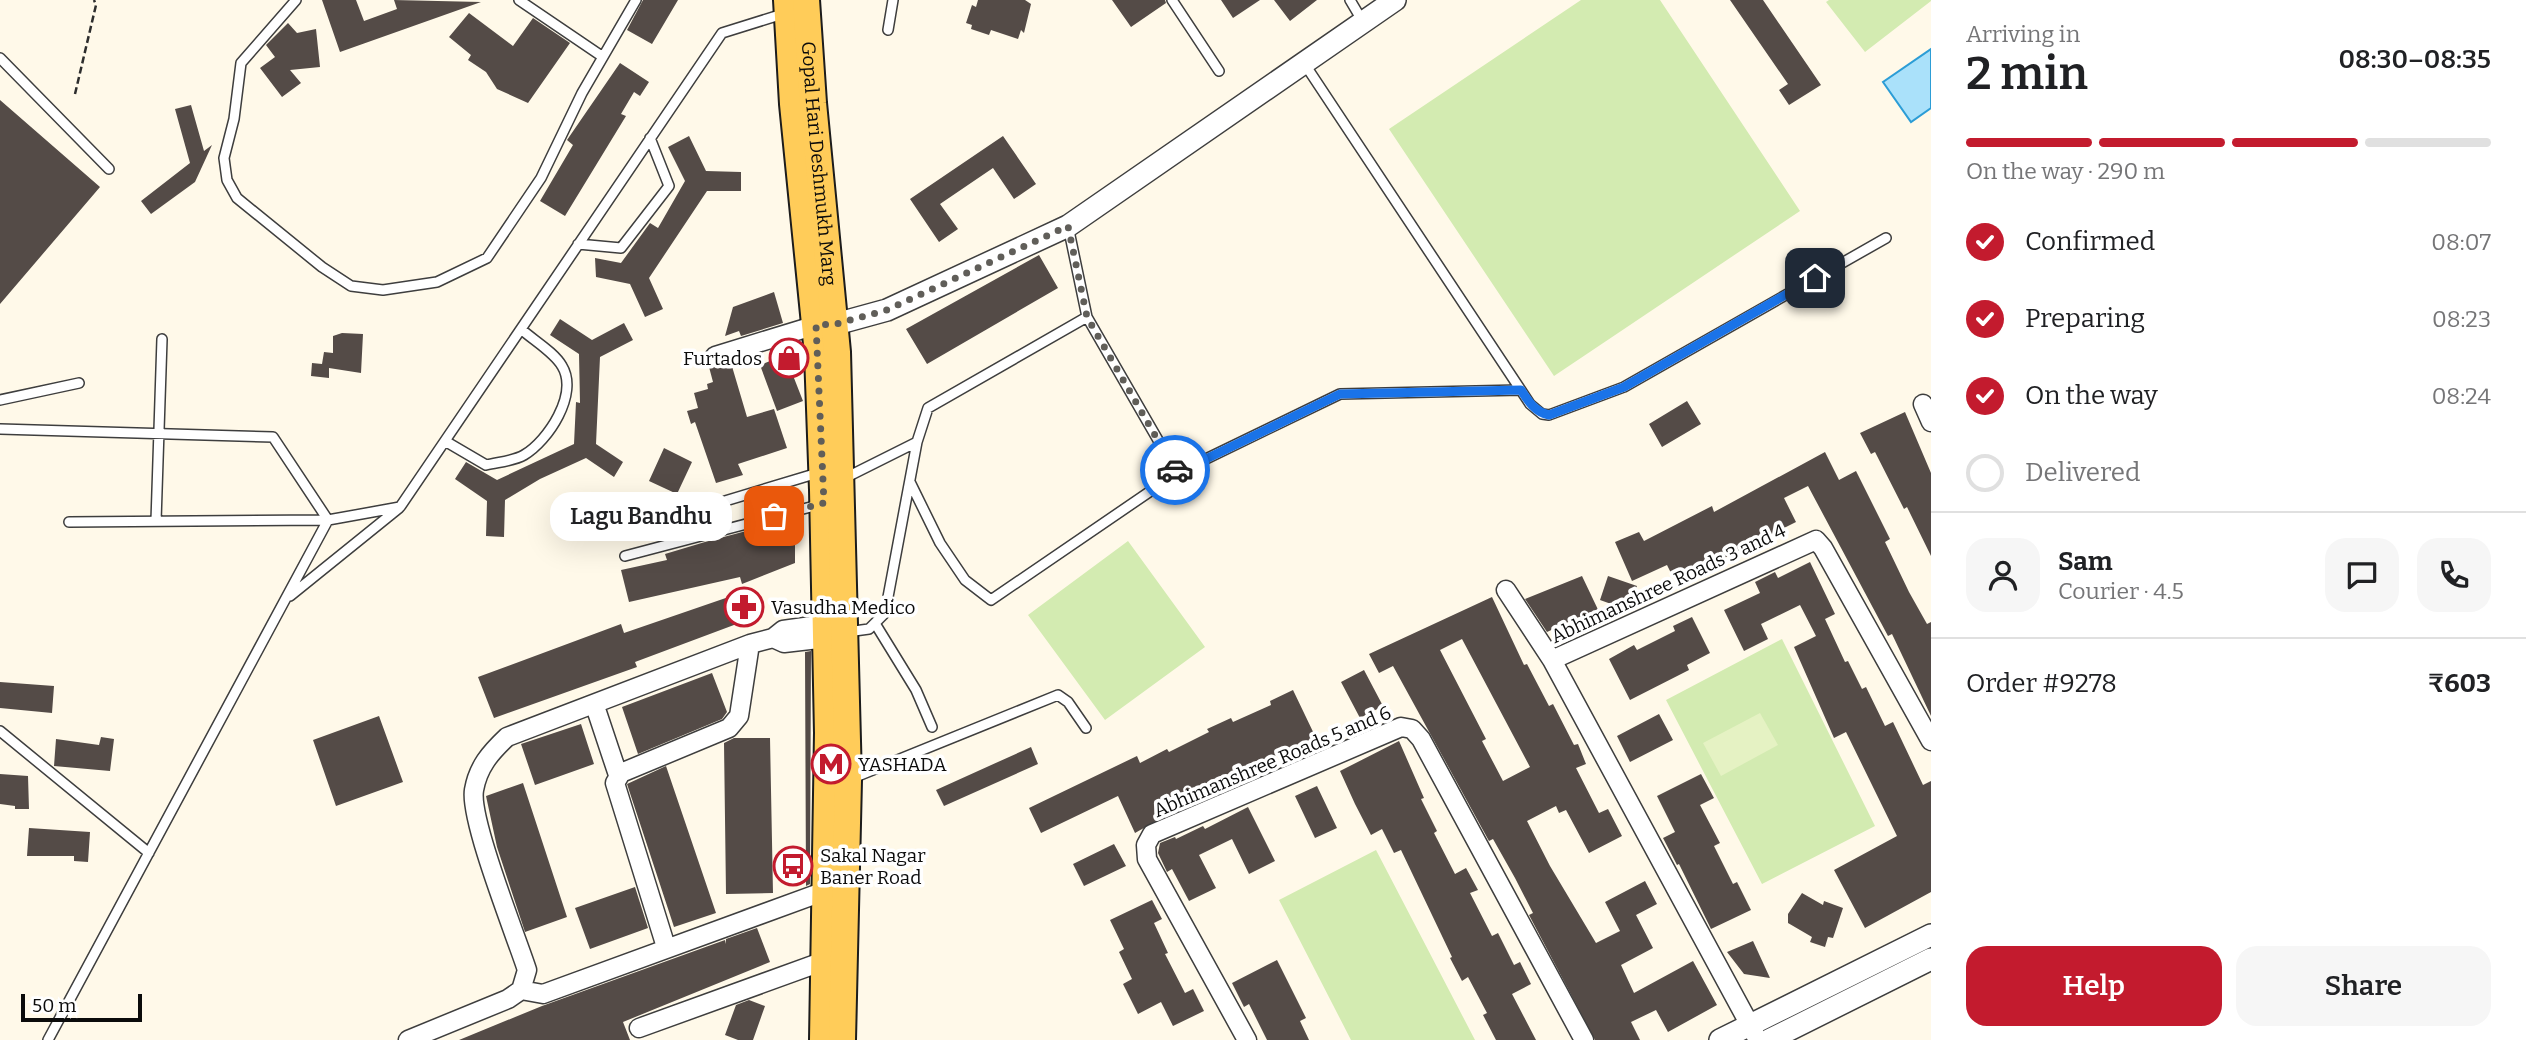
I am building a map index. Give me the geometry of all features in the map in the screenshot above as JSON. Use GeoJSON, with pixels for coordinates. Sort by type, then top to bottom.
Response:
{"type":"FeatureCollection","features":[{"type":"Feature","properties":{"kind":"main road","name":"Gopal Hari Deshmukh Marg"},"geometry":{"type":"LineString","coordinates":[[794,4],[813,103],[832,476],[832,631],[823,1040]]}},
{"type":"Feature","properties":{"kind":"main road","name":"Gopal Hari Deshmukh Marg"},"geometry":{"type":"LineString","coordinates":[[832,476],[824,503],[832,631],[848,780],[842,1040]]}},
{"type":"Feature","properties":{"kind":"street"},"geometry":{"type":"LineString","coordinates":[[715,356],[826,324],[887,310],[1068,226],[1395,0]]}},
{"type":"Feature","properties":{"kind":"street"},"geometry":{"type":"LineString","coordinates":[[1923,404],[1931,422]]}},
{"type":"Feature","properties":{"kind":"street","name":"Abhimanshree Roads 3 and 4"},"geometry":{"type":"LineString","coordinates":[[1754,1033],[1552,660],[1816,540],[1824,548],[1931,741]]}},
{"type":"Feature","properties":{"kind":"street"},"geometry":{"type":"LineString","coordinates":[[1506,590],[1552,660]]}},
{"type":"Feature","properties":{"kind":"street"},"geometry":{"type":"LineString","coordinates":[[521,990],[527,970],[479,828],[473,792],[485,757],[507,737],[595,706],[750,644],[773,638],[784,643],[832,631]]}},
{"type":"Feature","properties":{"kind":"street"},"geometry":{"type":"LineString","coordinates":[[618,775],[729,728],[735,723],[739,716],[750,644]]}},
{"type":"Feature","properties":{"kind":"street"},"geometry":{"type":"LineString","coordinates":[[595,706],[618,775],[615,788],[666,947]]}},
{"type":"Feature","properties":{"kind":"street","name":"Abhimanshree Roads 5 and 6"},"geometry":{"type":"LineString","coordinates":[[1247,1040],[1147,859],[1148,839],[1152,834],[1401,727],[1412,729],[1421,738],[1584,1040]]}},
{"type":"Feature","properties":{"kind":"street"},"geometry":{"type":"LineString","coordinates":[[408,1040],[521,990],[543,994],[825,891]]}},
{"type":"Feature","properties":{"kind":"street"},"geometry":{"type":"LineString","coordinates":[[1720,1040],[1754,1033],[1931,935]]}},
{"type":"Feature","properties":{"kind":"street"},"geometry":{"type":"LineString","coordinates":[[1769,1040],[1931,959]]}},
{"type":"Feature","properties":{"kind":"street"},"geometry":{"type":"LineString","coordinates":[[639,1028],[824,961]]}},
{"type":"Feature","properties":{"kind":"lane"},"geometry":{"type":"LineString","coordinates":[[296,0],[241,63],[234,119],[224,158],[227,180],[237,198],[252,212],[351,286],[383,290],[437,282],[486,258],[541,178],[603,57],[636,0]]}},
{"type":"Feature","properties":{"kind":"lane"},"geometry":{"type":"LineString","coordinates":[[519,0],[603,57]]}},
{"type":"Feature","properties":{"kind":"lane"},"geometry":{"type":"LineString","coordinates":[[888,30],[893,0]]}},
{"type":"Feature","properties":{"kind":"lane"},"geometry":{"type":"LineString","coordinates":[[1172,0],[1219,71]]}},
{"type":"Feature","properties":{"kind":"lane"},"geometry":{"type":"LineString","coordinates":[[1350,0],[1363,22]]}},
{"type":"Feature","properties":{"kind":"lane"},"geometry":{"type":"LineString","coordinates":[[285,600],[400,507],[722,33],[794,4]]}},
{"type":"Feature","properties":{"kind":"lane"},"geometry":{"type":"LineString","coordinates":[[0,58],[108,169]]}},
{"type":"Feature","properties":{"kind":"lane"},"geometry":{"type":"LineString","coordinates":[[1304,63],[1530,404],[1542,414],[1549,415],[1624,387],[1886,238]]}},
{"type":"Feature","properties":{"kind":"lane"},"geometry":{"type":"LineString","coordinates":[[578,244],[621,248],[669,186],[650,138]]}},
{"type":"Feature","properties":{"kind":"lane"},"geometry":{"type":"LineString","coordinates":[[1068,226],[1087,317],[1177,473]]}},
{"type":"Feature","properties":{"kind":"lane"},"geometry":{"type":"LineString","coordinates":[[832,631],[869,629],[876,625],[885,613],[917,442],[928,408],[1087,317]]}},
{"type":"Feature","properties":{"kind":"lane"},"geometry":{"type":"LineString","coordinates":[[445,441],[486,465],[523,456],[545,436],[559,415],[568,385],[562,366],[521,329]]}},
{"type":"Feature","properties":{"kind":"lane"},"geometry":{"type":"LineString","coordinates":[[156,521],[162,339]]}},
{"type":"Feature","properties":{"kind":"lane"},"geometry":{"type":"LineString","coordinates":[[0,400],[79,383]]}},
{"type":"Feature","properties":{"kind":"lane"},"geometry":{"type":"LineString","coordinates":[[910,482],[940,543],[965,580],[990,600],[1177,473],[1340,394],[1521,390]]}},
{"type":"Feature","properties":{"kind":"lane"},"geometry":{"type":"LineString","coordinates":[[0,429],[273,437],[328,520]]}},
{"type":"Feature","properties":{"kind":"lane"},"geometry":{"type":"LineString","coordinates":[[619,533],[832,476],[917,442]]}},
{"type":"Feature","properties":{"kind":"lane"},"geometry":{"type":"LineString","coordinates":[[625,556],[824,503]]}},
{"type":"Feature","properties":{"kind":"lane"},"geometry":{"type":"LineString","coordinates":[[69,522],[328,520],[400,507]]}},
{"type":"Feature","properties":{"kind":"lane"},"geometry":{"type":"LineString","coordinates":[[48,1040],[328,520]]}},
{"type":"Feature","properties":{"kind":"lane"},"geometry":{"type":"LineString","coordinates":[[876,625],[916,691],[932,727]]}},
{"type":"Feature","properties":{"kind":"lane"},"geometry":{"type":"LineString","coordinates":[[848,780],[1058,695],[1068,702],[1086,728]]}},
{"type":"Feature","properties":{"kind":"lane"},"geometry":{"type":"LineString","coordinates":[[0,731],[149,853]]}},
{"type":"Feature","properties":{"kind":"path"},"geometry":{"type":"LineString","coordinates":[[75,94],[96,5],[94,0]]}},
{"type":"Feature","properties":{"kind":"green space"},"geometry":{"type":"Polygon","coordinates":[[[1581,0],[1660,0],[1800,211],[1554,376],[1389,129],[1581,0]]]}},
{"type":"Feature","properties":{"kind":"green space"},"geometry":{"type":"Polygon","coordinates":[[[1931,1],[1865,52],[1826,2],[1931,1]]]}},
{"type":"Feature","properties":{"kind":"green space"},"geometry":{"type":"Polygon","coordinates":[[[1128,541],[1205,647],[1105,720],[1028,615],[1128,541]]]}},
{"type":"Feature","properties":{"kind":"green space"},"geometry":{"type":"Polygon","coordinates":[[[1782,639],[1875,826],[1762,884],[1666,700],[1782,639]]]}},
{"type":"Feature","properties":{"kind":"green space"},"geometry":{"type":"Polygon","coordinates":[[[1760,713],[1778,745],[1721,776],[1703,743],[1760,713]]]}},
{"type":"Feature","properties":{"kind":"green space"},"geometry":{"type":"Polygon","coordinates":[[[1376,850],[1475,1040],[1351,1040],[1279,900],[1376,850]]]}},
{"type":"Feature","properties":{"kind":"water"},"geometry":{"type":"Polygon","coordinates":[[[1931,49],[1931,108],[1911,122],[1883,82],[1931,49]]]}},
{"type":"Feature","properties":{"kind":"building"},"geometry":{"type":"Polygon","coordinates":[[[322,0],[356,0],[364,21],[397,9],[394,0],[481,2],[340,52],[322,0]]]}},
{"type":"Feature","properties":{"kind":"building"},"geometry":{"type":"Polygon","coordinates":[[[643,0],[678,0],[652,44],[627,30],[643,0]]]}},
{"type":"Feature","properties":{"kind":"building"},"geometry":{"type":"Polygon","coordinates":[[[978,0],[1025,0],[1031,4],[1024,33],[1021,30],[1018,39],[991,30],[989,35],[971,29],[972,25],[966,23],[972,5],[976,7],[978,0]]]}},
{"type":"Feature","properties":{"kind":"building"},"geometry":{"type":"Polygon","coordinates":[[[1112,0],[1165,0],[1166,3],[1131,27],[1112,0]]]}},
{"type":"Feature","properties":{"kind":"building"},"geometry":{"type":"Polygon","coordinates":[[[1221,0],[1260,0],[1233,18],[1221,0]]]}},
{"type":"Feature","properties":{"kind":"building"},"geometry":{"type":"Polygon","coordinates":[[[1274,0],[1317,0],[1290,21],[1274,0]]]}},
{"type":"Feature","properties":{"kind":"building"},"geometry":{"type":"Polygon","coordinates":[[[1730,0],[1763,0],[1821,85],[1789,105],[1779,90],[1788,84],[1730,0]]]}},
{"type":"Feature","properties":{"kind":"building"},"geometry":{"type":"Polygon","coordinates":[[[469,13],[513,46],[533,18],[570,43],[528,103],[497,89],[486,72],[468,60],[471,55],[449,37],[469,13]]]}},
{"type":"Feature","properties":{"kind":"building"},"geometry":{"type":"Polygon","coordinates":[[[288,23],[297,33],[316,29],[320,67],[290,70],[301,83],[282,97],[260,68],[275,57],[266,45],[288,23]]]}},
{"type":"Feature","properties":{"kind":"building"},"geometry":{"type":"Polygon","coordinates":[[[620,63],[649,82],[640,96],[634,92],[621,114],[626,116],[565,216],[540,201],[573,145],[567,140],[620,63]]]}},
{"type":"Feature","properties":{"kind":"building"},"geometry":{"type":"Polygon","coordinates":[[[0,100],[100,187],[0,304],[0,100]]]}},
{"type":"Feature","properties":{"kind":"building"},"geometry":{"type":"Polygon","coordinates":[[[191,105],[204,151],[212,145],[195,182],[151,214],[141,201],[190,163],[175,109],[191,105]]]}},
{"type":"Feature","properties":{"kind":"building"},"geometry":{"type":"Polygon","coordinates":[[[689,136],[706,171],[741,172],[741,191],[707,191],[649,278],[663,309],[645,317],[630,284],[596,277],[595,258],[621,263],[650,223],[658,228],[685,181],[668,147],[689,136]]]}},
{"type":"Feature","properties":{"kind":"building"},"geometry":{"type":"Polygon","coordinates":[[[1003,136],[1036,184],[1014,199],[993,168],[940,204],[958,229],[939,242],[910,199],[1003,136]]]}},
{"type":"Feature","properties":{"kind":"building"},"geometry":{"type":"Polygon","coordinates":[[[1039,255],[1058,288],[927,364],[906,329],[1039,255]]]}},
{"type":"Feature","properties":{"kind":"building"},"geometry":{"type":"Polygon","coordinates":[[[774,292],[783,323],[741,336],[739,331],[725,336],[733,307],[774,292]]]}},
{"type":"Feature","properties":{"kind":"building"},"geometry":{"type":"Polygon","coordinates":[[[560,319],[592,340],[624,323],[633,340],[600,357],[596,444],[623,462],[614,477],[586,458],[540,479],[505,500],[504,537],[486,536],[487,501],[455,479],[466,462],[497,480],[574,444],[576,402],[580,403],[579,354],[550,335],[560,319]]]}},
{"type":"Feature","properties":{"kind":"building"},"geometry":{"type":"Polygon","coordinates":[[[342,333],[363,334],[361,373],[329,368],[329,378],[311,376],[312,363],[322,364],[324,352],[333,353],[333,336],[342,333]]]}},
{"type":"Feature","properties":{"kind":"building"},"geometry":{"type":"Polygon","coordinates":[[[785,355],[803,401],[777,411],[760,365],[785,355]]]}},
{"type":"Feature","properties":{"kind":"building"},"geometry":{"type":"Polygon","coordinates":[[[731,363],[747,417],[774,409],[787,448],[738,464],[743,475],[716,483],[695,422],[691,424],[687,411],[698,408],[694,393],[708,389],[707,384],[713,382],[709,367],[731,363]]]}},
{"type":"Feature","properties":{"kind":"building"},"geometry":{"type":"Polygon","coordinates":[[[1687,401],[1701,424],[1662,447],[1649,424],[1687,401]]]}},
{"type":"Feature","properties":{"kind":"building"},"geometry":{"type":"Polygon","coordinates":[[[1905,412],[1931,473],[1931,556],[1907,507],[1904,509],[1875,452],[1871,454],[1860,433],[1905,412]]]}},
{"type":"Feature","properties":{"kind":"building"},"geometry":{"type":"Polygon","coordinates":[[[664,448],[692,462],[677,494],[649,481],[664,448]]]}},
{"type":"Feature","properties":{"kind":"building"},"geometry":{"type":"Polygon","coordinates":[[[1825,452],[1839,480],[1856,471],[1890,539],[1885,542],[1909,592],[1927,624],[1931,622],[1931,716],[1892,634],[1888,636],[1808,486],[1784,498],[1796,522],[1706,567],[1704,561],[1673,577],[1667,565],[1632,581],[1615,542],[1639,532],[1644,541],[1712,506],[1714,512],[1825,452]]]}},
{"type":"Feature","properties":{"kind":"building"},"geometry":{"type":"Polygon","coordinates":[[[795,518],[795,563],[742,584],[740,577],[629,602],[621,570],[667,560],[665,554],[795,518]]]}},
{"type":"Feature","properties":{"kind":"building"},"geometry":{"type":"Polygon","coordinates":[[[1810,562],[1835,614],[1825,619],[1845,662],[1848,661],[1862,689],[1866,687],[1885,726],[1893,722],[1923,785],[1931,781],[1931,892],[1865,928],[1834,870],[1897,836],[1846,732],[1834,738],[1794,647],[1816,636],[1800,605],[1761,624],[1768,639],[1744,651],[1724,610],[1760,593],[1755,582],[1775,572],[1778,578],[1810,562]]]}},
{"type":"Feature","properties":{"kind":"building"},"geometry":{"type":"Polygon","coordinates":[[[1582,576],[1602,618],[1591,623],[1586,614],[1547,632],[1525,599],[1582,576]]]}},
{"type":"Feature","properties":{"kind":"building"},"geometry":{"type":"Polygon","coordinates":[[[1608,576],[1637,586],[1628,610],[1600,600],[1608,576]]]}},
{"type":"Feature","properties":{"kind":"building"},"geometry":{"type":"Polygon","coordinates":[[[749,590],[758,616],[635,662],[637,667],[494,718],[478,677],[621,624],[624,633],[749,590]]]}},
{"type":"Feature","properties":{"kind":"building"},"geometry":{"type":"Polygon","coordinates":[[[1492,597],[1524,665],[1527,664],[1549,706],[1553,704],[1574,745],[1578,744],[1586,764],[1576,768],[1599,813],[1608,809],[1622,836],[1589,853],[1566,810],[1559,813],[1556,806],[1527,821],[1550,866],[1596,943],[1620,931],[1605,902],[1645,881],[1657,904],[1636,915],[1653,948],[1621,965],[1634,993],[1693,961],[1717,1005],[1668,1032],[1656,1010],[1631,1022],[1640,1040],[1595,1040],[1529,915],[1533,913],[1515,878],[1493,839],[1489,841],[1393,666],[1379,673],[1369,654],[1492,597]],[[1462,639],[1440,650],[1486,739],[1482,741],[1503,781],[1530,767],[1462,639]]]}},
{"type":"Feature","properties":{"kind":"building"},"geometry":{"type":"Polygon","coordinates":[[[1692,617],[1710,653],[1687,665],[1689,670],[1630,700],[1609,659],[1634,645],[1637,650],[1675,631],[1673,626],[1692,617]]]}},
{"type":"Feature","properties":{"kind":"building"},"geometry":{"type":"Polygon","coordinates":[[[811,651],[810,884],[806,886],[805,652],[811,651]]]}},
{"type":"Feature","properties":{"kind":"building"},"geometry":{"type":"Polygon","coordinates":[[[1364,670],[1383,706],[1360,718],[1341,682],[1364,670]]]}},
{"type":"Feature","properties":{"kind":"building"},"geometry":{"type":"Polygon","coordinates":[[[712,673],[727,712],[722,719],[638,754],[622,707],[712,673]]]}},
{"type":"Feature","properties":{"kind":"building"},"geometry":{"type":"Polygon","coordinates":[[[0,682],[54,686],[52,713],[0,708],[0,682]]]}},
{"type":"Feature","properties":{"kind":"building"},"geometry":{"type":"Polygon","coordinates":[[[1293,690],[1316,738],[1253,765],[1255,769],[1231,780],[1230,777],[1199,793],[1196,787],[1160,805],[1165,816],[1135,833],[1118,796],[1041,833],[1029,808],[1137,756],[1140,763],[1167,749],[1169,752],[1209,732],[1207,729],[1231,718],[1233,722],[1271,705],[1270,701],[1293,690]]]}},
{"type":"Feature","properties":{"kind":"building"},"geometry":{"type":"Polygon","coordinates":[[[1659,714],[1673,740],[1630,762],[1617,736],[1659,714]]]}},
{"type":"Feature","properties":{"kind":"building"},"geometry":{"type":"Polygon","coordinates":[[[379,716],[403,782],[336,806],[313,740],[379,716]]]}},
{"type":"Feature","properties":{"kind":"building"},"geometry":{"type":"Polygon","coordinates":[[[581,724],[594,764],[535,785],[521,744],[581,724]]]}},
{"type":"Feature","properties":{"kind":"building"},"geometry":{"type":"Polygon","coordinates":[[[101,737],[114,739],[110,771],[54,766],[56,739],[99,745],[101,737]]]}},
{"type":"Feature","properties":{"kind":"building"},"geometry":{"type":"Polygon","coordinates":[[[734,738],[770,738],[773,893],[726,894],[724,743],[734,738]]]}},
{"type":"Feature","properties":{"kind":"building"},"geometry":{"type":"Polygon","coordinates":[[[1399,741],[1424,798],[1421,799],[1437,831],[1434,833],[1455,874],[1466,868],[1478,890],[1470,893],[1492,936],[1498,933],[1514,965],[1520,962],[1531,984],[1512,994],[1536,1040],[1496,1040],[1483,1015],[1487,1013],[1468,977],[1462,981],[1450,958],[1452,957],[1401,850],[1394,853],[1382,829],[1371,835],[1355,804],[1340,771],[1399,741]]]}},
{"type":"Feature","properties":{"kind":"building"},"geometry":{"type":"Polygon","coordinates":[[[1031,747],[1038,764],[944,806],[936,790],[1031,747]]]}},
{"type":"Feature","properties":{"kind":"building"},"geometry":{"type":"Polygon","coordinates":[[[666,766],[716,913],[674,927],[627,784],[666,766]]]}},
{"type":"Feature","properties":{"kind":"building"},"geometry":{"type":"Polygon","coordinates":[[[0,774],[28,776],[29,809],[15,809],[15,806],[0,804],[0,774]]]}},
{"type":"Feature","properties":{"kind":"building"},"geometry":{"type":"Polygon","coordinates":[[[1701,774],[1714,798],[1700,805],[1720,843],[1714,846],[1733,884],[1737,882],[1751,910],[1711,929],[1663,838],[1675,832],[1657,796],[1701,774]]]}},
{"type":"Feature","properties":{"kind":"building"},"geometry":{"type":"Polygon","coordinates":[[[523,783],[567,917],[525,932],[497,847],[486,796],[523,783]]]}},
{"type":"Feature","properties":{"kind":"building"},"geometry":{"type":"Polygon","coordinates":[[[1317,786],[1337,828],[1315,838],[1295,796],[1317,786]]]}},
{"type":"Feature","properties":{"kind":"building"},"geometry":{"type":"Polygon","coordinates":[[[1248,807],[1275,861],[1249,874],[1232,839],[1199,855],[1216,888],[1189,901],[1172,869],[1167,872],[1158,853],[1160,843],[1175,837],[1176,839],[1203,826],[1205,829],[1248,807]]]}},
{"type":"Feature","properties":{"kind":"building"},"geometry":{"type":"Polygon","coordinates":[[[29,828],[90,832],[88,862],[74,861],[74,856],[27,856],[29,828]]]}},
{"type":"Feature","properties":{"kind":"building"},"geometry":{"type":"Polygon","coordinates":[[[1114,844],[1126,866],[1084,886],[1073,864],[1114,844]]]}},
{"type":"Feature","properties":{"kind":"building"},"geometry":{"type":"Polygon","coordinates":[[[635,887],[648,928],[590,949],[575,908],[635,887]]]}},
{"type":"Feature","properties":{"kind":"building"},"geometry":{"type":"Polygon","coordinates":[[[1802,893],[1823,905],[1824,901],[1843,908],[1833,938],[1828,937],[1825,947],[1810,942],[1812,937],[1788,923],[1788,914],[1802,893]]]}},
{"type":"Feature","properties":{"kind":"building"},"geometry":{"type":"Polygon","coordinates":[[[1152,900],[1162,919],[1154,923],[1168,953],[1165,954],[1185,993],[1193,989],[1204,1011],[1173,1026],[1161,1002],[1138,1014],[1123,984],[1132,979],[1119,952],[1124,949],[1110,920],[1152,900]]]}},
{"type":"Feature","properties":{"kind":"building"},"geometry":{"type":"Polygon","coordinates":[[[757,928],[770,962],[623,1022],[630,1040],[459,1040],[542,1006],[725,940],[726,944],[726,939],[757,928]]]}},
{"type":"Feature","properties":{"kind":"building"},"geometry":{"type":"Polygon","coordinates":[[[1753,941],[1770,978],[1744,974],[1727,952],[1753,941]]]}},
{"type":"Feature","properties":{"kind":"building"},"geometry":{"type":"Polygon","coordinates":[[[1277,960],[1306,1018],[1300,1021],[1309,1040],[1267,1040],[1249,1004],[1244,1007],[1232,983],[1277,960]]]}},
{"type":"Feature","properties":{"kind":"building"},"geometry":{"type":"Polygon","coordinates":[[[749,1000],[765,1006],[753,1040],[738,1040],[725,1035],[736,1005],[749,1000]]]}},
{"type":"Feature","properties":{"kind":"way so far"},"geometry":{"type":"LineString","coordinates":[[774,516],[824,503],[816,325],[836,324],[887,310],[1068,226],[1087,317],[1175,470]]}},
{"type":"Feature","properties":{"kind":"place","name":"Furtados"},"geometry":{"type":"Point","coordinates":[789,358]}},
{"type":"Feature","properties":{"kind":"place","name":"Lagu Bandhu"},"geometry":{"type":"Point","coordinates":[774,516]}},
{"type":"Feature","properties":{"kind":"place","name":"Vasudha Medico"},"geometry":{"type":"Point","coordinates":[744,607]}},
{"type":"Feature","properties":{"kind":"place","name":"YASHADA"},"geometry":{"type":"Point","coordinates":[831,764]}},
{"type":"Feature","properties":{"kind":"place","name":"Sakal Nagar Baner Road"},"geometry":{"type":"Point","coordinates":[793,866]}},
{"type":"Feature","properties":{"kind":"route"},"geometry":{"type":"LineString","coordinates":[[1175,470],[1177,473],[1340,394],[1521,390],[1530,404],[1542,414],[1549,415],[1624,387],[1815,278]]}}]}
